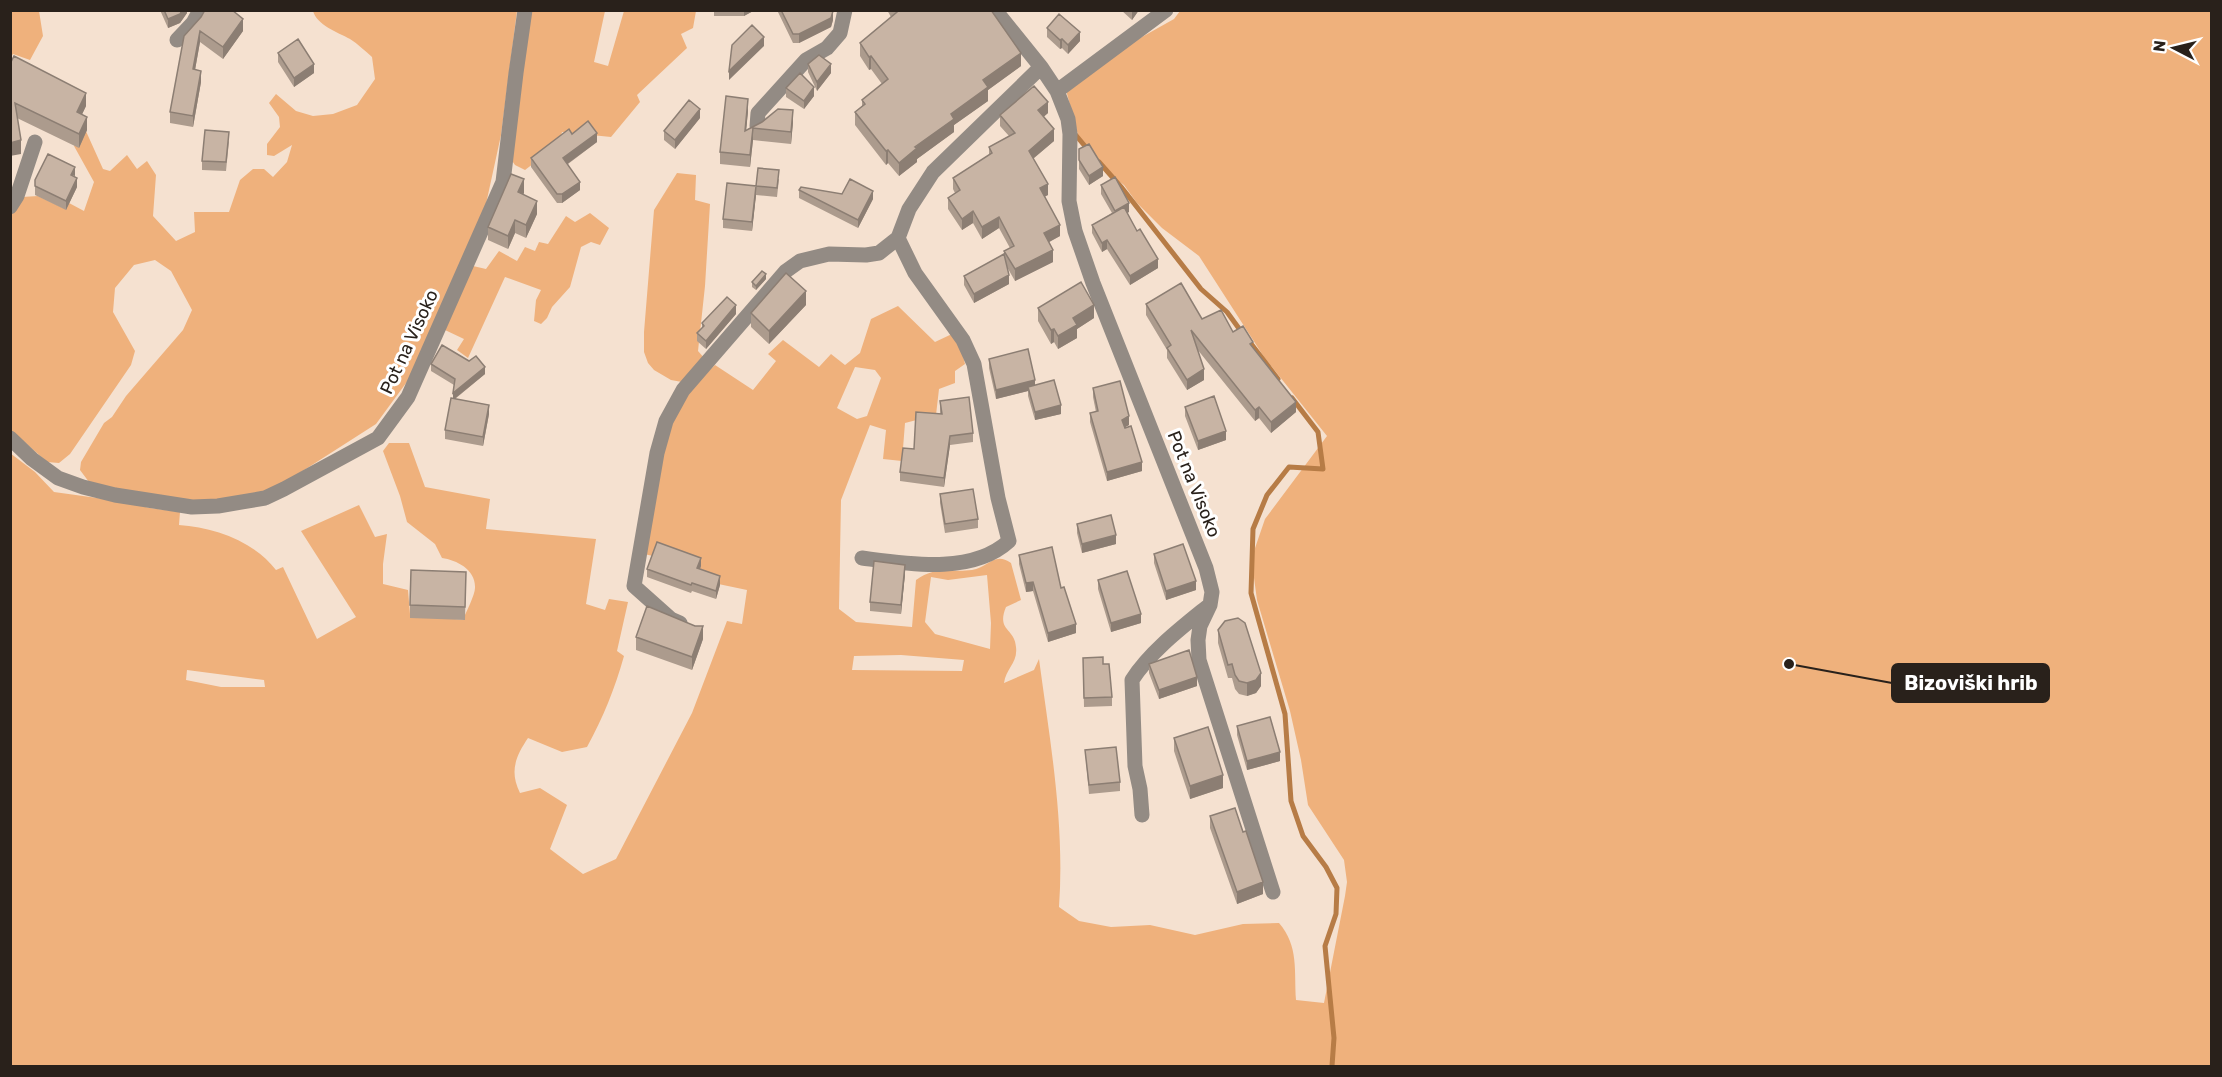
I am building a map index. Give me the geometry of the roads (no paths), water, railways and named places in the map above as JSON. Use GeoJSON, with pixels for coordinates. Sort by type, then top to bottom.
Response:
{"type":"FeatureCollection","features":[{"type":"Feature","properties":{"kind":"street"},"geometry":{"type":"LineString","coordinates":[[177,40],[193,23],[200,10]]}},
{"type":"Feature","properties":{"kind":"street","name":"Pot na Visoko"},"geometry":{"type":"LineString","coordinates":[[10,438],[32,459],[58,477],[83,487],[115,495],[192,507],[218,506],[264,498],[378,438],[408,397],[503,182],[525,10]]}},
{"type":"Feature","properties":{"kind":"street"},"geometry":{"type":"LineString","coordinates":[[757,126],[758,113],[806,60],[827,48],[840,33],[845,10]]}},
{"type":"Feature","properties":{"kind":"street","name":"Pot na Visoko"},"geometry":{"type":"LineString","coordinates":[[995,10],[1041,67],[1057,91],[1068,120],[1070,134],[1069,201],[1075,231],[1106,316],[1206,568],[1212,592],[1210,605],[1200,626],[1199,660],[1273,892]]}},
{"type":"Feature","properties":{"kind":"street"},"geometry":{"type":"LineString","coordinates":[[1057,91],[1166,10]]}},
{"type":"Feature","properties":{"kind":"street"},"geometry":{"type":"LineString","coordinates":[[690,627],[671,619],[634,586],[657,453],[666,421],[683,390],[786,271],[800,261],[829,254],[879,253],[898,238],[909,209],[933,172],[1041,67]]}},
{"type":"Feature","properties":{"kind":"street"},"geometry":{"type":"LineString","coordinates":[[10,207],[17,196],[35,142]]}},
{"type":"Feature","properties":{"kind":"street"},"geometry":{"type":"LineString","coordinates":[[862,558],[920,566],[970,561],[999,550],[1009,541],[998,498],[974,364],[963,340],[915,273],[898,238]]}},
{"type":"Feature","properties":{"kind":"street"},"geometry":{"type":"LineString","coordinates":[[1142,815],[1135,766],[1132,680],[1139,669],[1210,605]]}},
{"type":"Feature","properties":{"kind":"waterway"},"geometry":{"type":"LineString","coordinates":[[1074,133],[1089,151]]}},
{"type":"Feature","properties":{"kind":"waterway"},"geometry":{"type":"LineString","coordinates":[[1099,162],[1201,289],[1227,312],[1243,334]]}},
{"type":"Feature","properties":{"kind":"waterway"},"geometry":{"type":"LineString","coordinates":[[1249,341],[1278,379]]}},
{"type":"Feature","properties":{"kind":"waterway"},"geometry":{"type":"LineString","coordinates":[[1292,398],[1318,432],[1323,469],[1289,467],[1267,495],[1253,529],[1251,593],[1285,714],[1291,801],[1303,836],[1326,867],[1337,888],[1336,914],[1325,946],[1334,1038],[1332,1066]]}},
{"type":"Feature","properties":{"kind":"place","name":"Bizoviški hrib"},"geometry":{"type":"Point","coordinates":[1789,664]}}]}
